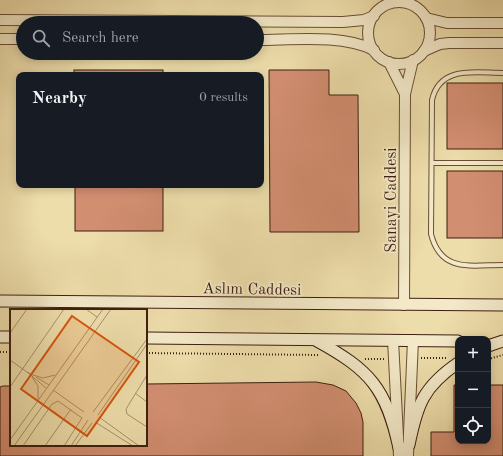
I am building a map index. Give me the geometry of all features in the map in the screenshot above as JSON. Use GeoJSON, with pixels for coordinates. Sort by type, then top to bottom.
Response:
{"type":"FeatureCollection","features":[{"type":"Feature","properties":{"kind":"main road","name":"Aslım Caddesi"},"geometry":{"type":"LineString","coordinates":[[0,301],[503,305]]}},
{"type":"Feature","properties":{"kind":"main road"},"geometry":{"type":"LineString","coordinates":[[147,338],[317,341],[455,340]]}},
{"type":"Feature","properties":{"kind":"main road"},"geometry":{"type":"LineString","coordinates":[[317,341],[351,361],[370,378],[380,390],[404,451]]}},
{"type":"Feature","properties":{"kind":"main road"},"geometry":{"type":"LineString","coordinates":[[491,341],[503,341]]}},
{"type":"Feature","properties":{"kind":"main road"},"geometry":{"type":"LineString","coordinates":[[491,345],[503,341]]}},
{"type":"Feature","properties":{"kind":"main road"},"geometry":{"type":"LineString","coordinates":[[404,451],[416,410],[423,398],[454,361]]}},
{"type":"Feature","properties":{"kind":"street"},"geometry":{"type":"LineString","coordinates":[[264,22],[344,22],[364,20],[380,8],[390,4],[400,2],[413,3],[426,18],[430,32],[429,42],[424,51]]}},
{"type":"Feature","properties":{"kind":"street"},"geometry":{"type":"LineString","coordinates":[[380,8],[369,25],[368,36],[374,50],[380,58],[389,62],[404,64],[413,60],[424,51],[440,44],[503,43]]}},
{"type":"Feature","properties":{"kind":"street"},"geometry":{"type":"LineString","coordinates":[[426,18],[447,23],[503,23]]}},
{"type":"Feature","properties":{"kind":"street"},"geometry":{"type":"LineString","coordinates":[[0,20],[16,20]]}},
{"type":"Feature","properties":{"kind":"street"},"geometry":{"type":"LineString","coordinates":[[0,39],[16,39]]}},
{"type":"Feature","properties":{"kind":"street"},"geometry":{"type":"LineString","coordinates":[[264,40],[342,41],[374,50]]}},
{"type":"Feature","properties":{"kind":"street","name":"Sanayi Caddesi"},"geometry":{"type":"LineString","coordinates":[[404,305],[405,94],[413,60]]}},
{"type":"Feature","properties":{"kind":"street","name":"Sanayi Caddesi"},"geometry":{"type":"LineString","coordinates":[[389,62],[405,94]]}},
{"type":"Feature","properties":{"kind":"street"},"geometry":{"type":"LineString","coordinates":[[393,340],[404,451]]}},
{"type":"Feature","properties":{"kind":"street"},"geometry":{"type":"LineString","coordinates":[[404,451],[413,340]]}},
{"type":"Feature","properties":{"kind":"lane"},"geometry":{"type":"LineString","coordinates":[[503,73],[459,73],[444,78],[438,84],[432,100],[433,163],[431,234],[435,247],[443,258],[455,264],[503,265]]}},
{"type":"Feature","properties":{"kind":"lane"},"geometry":{"type":"LineString","coordinates":[[433,163],[503,163]]}},
{"type":"Feature","properties":{"kind":"path"},"geometry":{"type":"LineString","coordinates":[[147,353],[317,354],[323,357]]}},
{"type":"Feature","properties":{"kind":"path"},"geometry":{"type":"LineString","coordinates":[[491,358],[503,355]]}},
{"type":"Feature","properties":{"kind":"path"},"geometry":{"type":"LineString","coordinates":[[412,358],[454,361]]}},
{"type":"Feature","properties":{"kind":"path"},"geometry":{"type":"LineString","coordinates":[[351,361],[362,359],[395,359]]}},
{"type":"Feature","properties":{"kind":"building"},"geometry":{"type":"Polygon","coordinates":[[[74,70],[163,70],[163,72],[74,72],[74,70]]]}},
{"type":"Feature","properties":{"kind":"building"},"geometry":{"type":"Polygon","coordinates":[[[269,70],[329,70],[329,95],[358,95],[359,232],[270,232],[269,70]]]}},
{"type":"Feature","properties":{"kind":"building"},"geometry":{"type":"Polygon","coordinates":[[[447,83],[503,83],[503,149],[447,149],[447,83]]]}},
{"type":"Feature","properties":{"kind":"building"},"geometry":{"type":"Polygon","coordinates":[[[447,171],[503,171],[503,238],[447,238],[447,171]]]}},
{"type":"Feature","properties":{"kind":"building"},"geometry":{"type":"Polygon","coordinates":[[[75,188],[163,188],[163,231],[75,231],[75,188]]]}},
{"type":"Feature","properties":{"kind":"building"},"geometry":{"type":"Polygon","coordinates":[[[316,382],[333,385],[346,391],[356,403],[361,413],[363,422],[363,456],[0,456],[0,387],[10,386],[10,446],[147,446],[147,384],[316,382]]]}},
{"type":"Feature","properties":{"kind":"building"},"geometry":{"type":"Polygon","coordinates":[[[455,385],[455,444],[491,444],[491,385],[503,385],[503,456],[431,456],[431,432],[454,432],[455,385]]]}}]}
